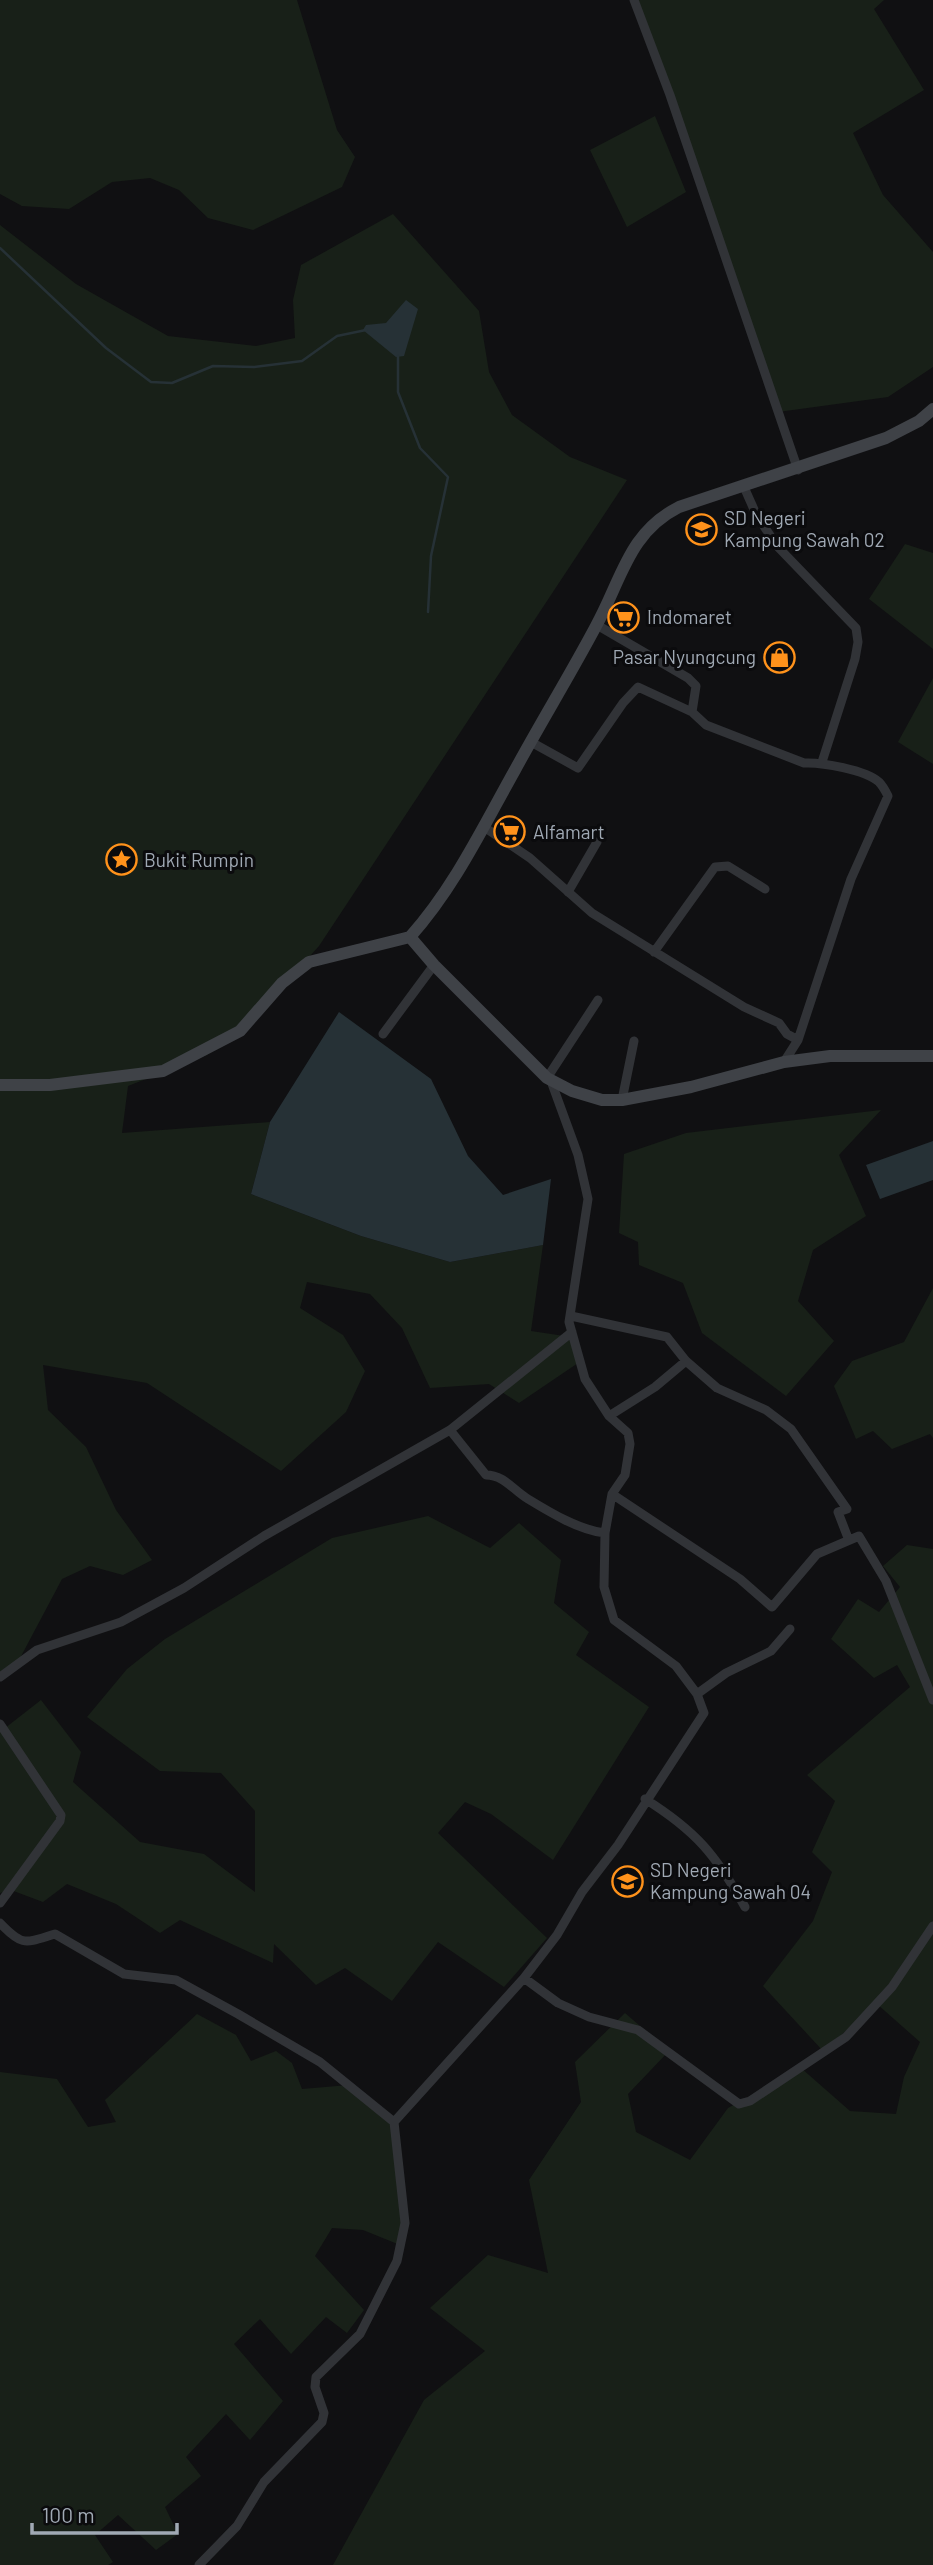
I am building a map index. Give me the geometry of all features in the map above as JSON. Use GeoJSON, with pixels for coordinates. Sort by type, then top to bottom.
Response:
{"type":"FeatureCollection","features":[{"type":"Feature","properties":{"kind":"main road"},"geometry":{"type":"LineString","coordinates":[[0,1085],[50,1085],[163,1071],[240,1031],[282,983],[309,962],[410,937],[435,910],[484,827],[597,625],[629,558],[651,524],[679,508],[798,470],[904,430],[933,409]]}},
{"type":"Feature","properties":{"kind":"main road"},"geometry":{"type":"LineString","coordinates":[[410,937],[434,965],[549,1080],[602,1100],[622,1100],[691,1087],[784,1062],[830,1056],[933,1056]]}},
{"type":"Feature","properties":{"kind":"street"},"geometry":{"type":"LineString","coordinates":[[634,0],[670,95],[798,470]]}},
{"type":"Feature","properties":{"kind":"street"},"geometry":{"type":"LineString","coordinates":[[744,487],[755,514],[777,547],[856,628],[858,642],[855,659],[822,762]]}},
{"type":"Feature","properties":{"kind":"street"},"geometry":{"type":"LineString","coordinates":[[597,625],[688,678],[696,686],[692,712]]}},
{"type":"Feature","properties":{"kind":"street"},"geometry":{"type":"LineString","coordinates":[[531,742],[578,768],[623,703],[638,687],[692,712],[706,725],[804,763],[822,762],[864,774],[879,782],[888,796],[851,878],[798,1040],[784,1062]]}},
{"type":"Feature","properties":{"kind":"street"},"geometry":{"type":"LineString","coordinates":[[484,827],[530,858],[592,913],[744,1007],[779,1023],[787,1034],[798,1040]]}},
{"type":"Feature","properties":{"kind":"street"},"geometry":{"type":"LineString","coordinates":[[568,892],[597,842]]}},
{"type":"Feature","properties":{"kind":"street"},"geometry":{"type":"LineString","coordinates":[[654,951],[715,867],[729,866],[765,889]]}},
{"type":"Feature","properties":{"kind":"street"},"geometry":{"type":"LineString","coordinates":[[383,1034],[434,965]]}},
{"type":"Feature","properties":{"kind":"street"},"geometry":{"type":"LineString","coordinates":[[394,2122],[524,1978],[618,1845],[645,1799],[704,1713],[697,1694],[676,1666],[614,1620],[604,1587],[605,1533],[612,1494],[625,1475],[630,1444],[628,1433],[609,1416],[585,1379],[572,1332],[571,1316],[588,1199],[578,1155],[549,1080],[598,1000]]}},
{"type":"Feature","properties":{"kind":"street"},"geometry":{"type":"LineString","coordinates":[[622,1100],[634,1041]]}},
{"type":"Feature","properties":{"kind":"street"},"geometry":{"type":"LineString","coordinates":[[571,1316],[667,1337],[686,1361],[717,1388],[766,1409],[791,1429],[847,1509],[838,1512],[848,1538]]}},
{"type":"Feature","properties":{"kind":"street"},"geometry":{"type":"LineString","coordinates":[[0,1677],[37,1650],[121,1622],[184,1588],[264,1536],[450,1430],[572,1332]]}},
{"type":"Feature","properties":{"kind":"street"},"geometry":{"type":"LineString","coordinates":[[609,1416],[655,1387],[686,1361]]}},
{"type":"Feature","properties":{"kind":"street"},"geometry":{"type":"LineString","coordinates":[[450,1430],[486,1475],[498,1475],[527,1499],[590,1531],[605,1533]]}},
{"type":"Feature","properties":{"kind":"street"},"geometry":{"type":"LineString","coordinates":[[612,1494],[740,1579],[772,1607],[817,1554],[848,1538],[859,1536],[887,1581],[933,1700]]}},
{"type":"Feature","properties":{"kind":"street"},"geometry":{"type":"LineString","coordinates":[[697,1694],[726,1673],[771,1651],[790,1629]]}},
{"type":"Feature","properties":{"kind":"street"},"geometry":{"type":"LineString","coordinates":[[0,1724],[61,1815],[60,1821],[0,1903]]}},
{"type":"Feature","properties":{"kind":"street"},"geometry":{"type":"LineString","coordinates":[[645,1799],[684,1824],[694,1834],[721,1864],[745,1907]]}},
{"type":"Feature","properties":{"kind":"street"},"geometry":{"type":"LineString","coordinates":[[0,1923],[19,1942],[25,1943],[55,1934],[124,1974],[176,1980],[320,2062],[394,2122],[405,2223],[397,2261],[360,2334],[316,2377],[315,2387],[324,2413],[322,2422],[264,2483],[237,2526],[199,2565]]}},
{"type":"Feature","properties":{"kind":"street"},"geometry":{"type":"LineString","coordinates":[[524,1978],[558,2003],[589,2017],[638,2029],[739,2104],[750,2101],[846,2037],[892,1987],[933,1926]]}},
{"type":"Feature","properties":{"kind":"shaded area"},"geometry":{"type":"Polygon","coordinates":[[[0,0],[297,0],[337,130],[355,157],[342,187],[253,230],[208,218],[179,190],[150,178],[112,182],[69,209],[22,206],[0,194],[0,0]]]}},
{"type":"Feature","properties":{"kind":"shaded area"},"geometry":{"type":"Polygon","coordinates":[[[637,0],[884,0],[874,9],[924,90],[853,133],[883,195],[933,252],[933,367],[888,397],[778,412],[637,0]]]}},
{"type":"Feature","properties":{"kind":"shaded area"},"geometry":{"type":"Polygon","coordinates":[[[655,116],[686,192],[627,227],[590,150],[655,116]]]}},
{"type":"Feature","properties":{"kind":"shaded area"},"geometry":{"type":"Polygon","coordinates":[[[393,214],[479,311],[489,372],[512,415],[570,457],[627,480],[319,946],[261,1010],[207,1055],[128,1086],[122,1133],[270,1122],[251,1194],[361,1236],[450,1262],[543,1245],[531,1331],[571,1337],[578,1363],[519,1403],[489,1384],[430,1388],[402,1328],[370,1294],[307,1282],[300,1308],[343,1335],[365,1371],[346,1412],[281,1471],[147,1383],[43,1365],[48,1410],[86,1447],[116,1510],[152,1560],[123,1575],[90,1566],[62,1579],[18,1662],[0,1681],[0,225],[76,284],[168,336],[256,346],[295,338],[293,300],[301,265],[393,214]]]}},
{"type":"Feature","properties":{"kind":"shaded area"},"geometry":{"type":"Polygon","coordinates":[[[406,300],[418,309],[404,356],[396,357],[363,330],[366,325],[386,323],[406,300]]]}},
{"type":"Feature","properties":{"kind":"shaded area"},"geometry":{"type":"Polygon","coordinates":[[[905,544],[933,553],[933,649],[869,599],[905,544]]]}},
{"type":"Feature","properties":{"kind":"shaded area"},"geometry":{"type":"Polygon","coordinates":[[[933,678],[933,764],[898,742],[933,678]]]}},
{"type":"Feature","properties":{"kind":"shaded area"},"geometry":{"type":"Polygon","coordinates":[[[339,1012],[431,1079],[468,1156],[503,1195],[551,1179],[543,1245],[450,1262],[361,1236],[251,1194],[270,1122],[339,1012]]]}},
{"type":"Feature","properties":{"kind":"shaded area"},"geometry":{"type":"Polygon","coordinates":[[[881,1110],[839,1155],[866,1216],[813,1250],[798,1301],[834,1341],[786,1396],[702,1333],[683,1283],[639,1265],[638,1242],[619,1233],[624,1154],[686,1133],[881,1110]]]}},
{"type":"Feature","properties":{"kind":"shaded area"},"geometry":{"type":"Polygon","coordinates":[[[933,1141],[933,1180],[880,1199],[866,1165],[933,1141]]]}},
{"type":"Feature","properties":{"kind":"shaded area"},"geometry":{"type":"Polygon","coordinates":[[[933,1288],[933,1438],[930,1434],[892,1449],[873,1431],[856,1439],[834,1386],[852,1361],[904,1342],[933,1288]]]}},
{"type":"Feature","properties":{"kind":"shaded area"},"geometry":{"type":"Polygon","coordinates":[[[428,1516],[490,1548],[519,1523],[561,1560],[554,1603],[589,1632],[576,1655],[649,1707],[553,1860],[491,1814],[465,1802],[438,1833],[547,1938],[504,1987],[438,1942],[392,2001],[345,1968],[316,1985],[274,1944],[273,1963],[180,1920],[160,1933],[116,1904],[67,1884],[43,1902],[11,1890],[0,1893],[0,1732],[41,1700],[81,1752],[73,1782],[140,1842],[204,1854],[255,1892],[255,1811],[221,1773],[160,1771],[87,1717],[127,1669],[165,1639],[332,1538],[428,1516]]]}},
{"type":"Feature","properties":{"kind":"shaded area"},"geometry":{"type":"Polygon","coordinates":[[[907,1545],[933,1549],[933,2565],[333,2565],[424,2400],[485,2351],[430,2308],[488,2255],[548,2273],[529,2180],[581,2102],[575,2062],[625,2013],[669,2051],[628,2094],[636,2132],[690,2160],[728,2108],[801,2068],[850,2111],[896,2114],[904,2077],[920,2042],[877,2004],[823,2051],[763,1986],[813,1921],[832,1872],[812,1852],[835,1801],[807,1775],[910,1687],[897,1665],[874,1678],[831,1639],[858,1599],[879,1612],[900,1587],[883,1566],[907,1545]]]}},
{"type":"Feature","properties":{"kind":"shaded area"},"geometry":{"type":"Polygon","coordinates":[[[197,2014],[236,2035],[251,2061],[276,2051],[292,2063],[302,2089],[349,2085],[390,2120],[407,2216],[400,2245],[363,2230],[332,2228],[315,2256],[364,2310],[347,2333],[326,2317],[291,2354],[260,2319],[234,2344],[283,2401],[250,2440],[226,2414],[186,2457],[201,2476],[165,2507],[178,2534],[156,2550],[118,2515],[95,2535],[113,2562],[108,2565],[0,2565],[0,2072],[57,2079],[88,2127],[116,2122],[105,2100],[197,2014]]]}},
{"type":"Feature","properties":{"kind":"waterway"},"geometry":{"type":"LineString","coordinates":[[0,248],[106,348],[151,382],[172,383],[213,366],[254,367],[302,361],[337,336],[366,330]]}},
{"type":"Feature","properties":{"kind":"waterway"},"geometry":{"type":"LineString","coordinates":[[398,356],[398,392],[420,448],[448,477],[431,556],[428,612]]}},
{"type":"Feature","properties":{"kind":"place","name":"SD Negeri Kampung Sawah 02"},"geometry":{"type":"Point","coordinates":[701,529]}},
{"type":"Feature","properties":{"kind":"place","name":"Indomaret"},"geometry":{"type":"Point","coordinates":[624,617]}},
{"type":"Feature","properties":{"kind":"place","name":"Pasar Nyungcung"},"geometry":{"type":"Point","coordinates":[779,657]}},
{"type":"Feature","properties":{"kind":"place","name":"Alfamart"},"geometry":{"type":"Point","coordinates":[510,832]}},
{"type":"Feature","properties":{"kind":"place","name":"Bukit Rumpin"},"geometry":{"type":"Point","coordinates":[121,860]}},
{"type":"Feature","properties":{"kind":"place","name":"SD Negeri Kampung Sawah 04"},"geometry":{"type":"Point","coordinates":[627,1881]}}]}
